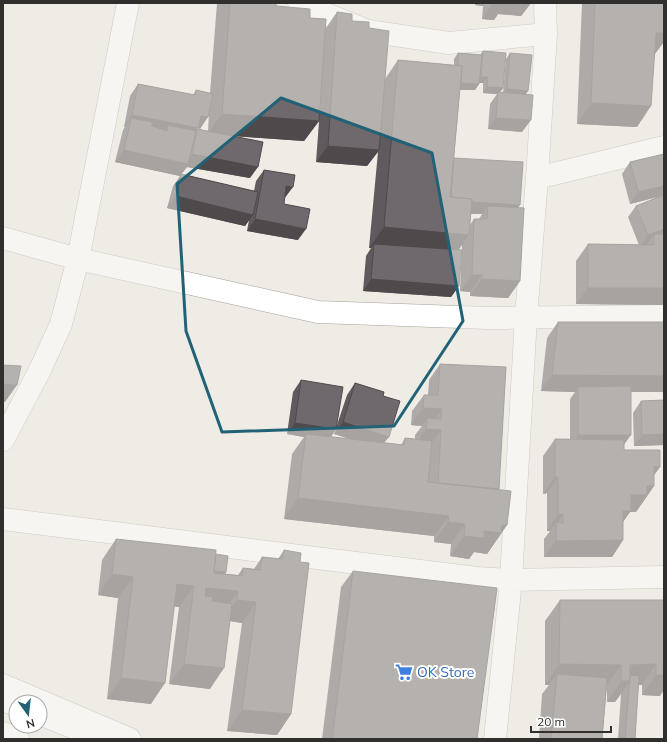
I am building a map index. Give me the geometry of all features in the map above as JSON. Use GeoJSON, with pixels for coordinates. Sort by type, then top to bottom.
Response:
{"type":"FeatureCollection","features":[{"type":"Feature","properties":{"kind":"main road"},"geometry":{"type":"LineString","coordinates":[[3,440],[40,370],[61,324],[78,259],[128,3]]}},
{"type":"Feature","properties":{"kind":"main road"},"geometry":{"type":"LineString","coordinates":[[299,3],[368,31],[449,43],[546,34]]}},
{"type":"Feature","properties":{"kind":"main road"},"geometry":{"type":"LineString","coordinates":[[494,739],[511,580],[526,317],[546,34],[546,3]]}},
{"type":"Feature","properties":{"kind":"main road"},"geometry":{"type":"LineString","coordinates":[[537,178],[664,147]]}},
{"type":"Feature","properties":{"kind":"main road"},"geometry":{"type":"LineString","coordinates":[[3,238],[78,259],[318,312],[488,318],[664,316]]}},
{"type":"Feature","properties":{"kind":"main road"},"geometry":{"type":"LineString","coordinates":[[16,368],[40,370]]}},
{"type":"Feature","properties":{"kind":"main road"},"geometry":{"type":"LineString","coordinates":[[3,519],[477,578],[511,580],[664,576]]}},
{"type":"Feature","properties":{"kind":"main road"},"geometry":{"type":"LineString","coordinates":[[3,685],[130,739]]}},
{"type":"Feature","properties":{"kind":"main road"},"geometry":{"type":"LineString","coordinates":[[48,717],[102,739]]}},
{"type":"Feature","properties":{"kind":"main road"},"geometry":{"type":"LineString","coordinates":[[3,733],[18,739]]}},
{"type":"Feature","properties":{"kind":"highlighted area"},"geometry":{"type":"Polygon","coordinates":[[[281,98],[432,153],[463,321],[394,426],[222,432],[186,331],[177,184],[281,98]]]}},
{"type":"Feature","properties":{"kind":"building"},"geometry":{"type":"Polygon","coordinates":[[[230,3],[276,3],[276,6],[310,9],[310,18],[326,19],[319,121],[222,114],[230,3]]]}},
{"type":"Feature","properties":{"kind":"building"},"geometry":{"type":"Polygon","coordinates":[[[595,3],[664,3],[664,33],[656,33],[651,106],[591,103],[595,3]]]}},
{"type":"Feature","properties":{"kind":"building"},"geometry":{"type":"Polygon","coordinates":[[[337,12],[352,14],[352,21],[369,22],[369,28],[389,31],[379,150],[328,146],[337,12]]]}},
{"type":"Feature","properties":{"kind":"building"},"geometry":{"type":"Polygon","coordinates":[[[483,51],[506,53],[503,88],[487,87],[488,77],[481,77],[483,51]]]}},
{"type":"Feature","properties":{"kind":"building"},"geometry":{"type":"Polygon","coordinates":[[[458,53],[482,55],[479,84],[461,83],[462,66],[458,65],[458,53]]]}},
{"type":"Feature","properties":{"kind":"building"},"geometry":{"type":"Polygon","coordinates":[[[510,53],[532,55],[528,91],[507,89],[510,53]]]}},
{"type":"Feature","properties":{"kind":"building"},"geometry":{"type":"Polygon","coordinates":[[[398,60],[462,66],[450,197],[472,199],[469,235],[384,227],[398,60]]]}},
{"type":"Feature","properties":{"kind":"building"},"geometry":{"type":"Polygon","coordinates":[[[138,84],[195,95],[196,90],[213,94],[208,117],[201,116],[198,128],[132,115],[138,84]]]}},
{"type":"Feature","properties":{"kind":"building"},"geometry":{"type":"Polygon","coordinates":[[[498,92],[533,95],[531,120],[496,118],[498,92]]]}},
{"type":"Feature","properties":{"kind":"building"},"geometry":{"type":"Polygon","coordinates":[[[131,118],[152,122],[152,126],[167,131],[168,125],[196,131],[188,164],[124,150],[131,118]]]}},
{"type":"Feature","properties":{"kind":"building"},"geometry":{"type":"Polygon","coordinates":[[[197,129],[263,142],[258,167],[192,154],[197,129]]]}},
{"type":"Feature","properties":{"kind":"building"},"geometry":{"type":"Polygon","coordinates":[[[664,154],[664,186],[638,192],[630,162],[664,154]]]}},
{"type":"Feature","properties":{"kind":"building"},"geometry":{"type":"Polygon","coordinates":[[[454,158],[523,162],[520,205],[472,202],[472,199],[451,197],[454,158]]]}},
{"type":"Feature","properties":{"kind":"building"},"geometry":{"type":"Polygon","coordinates":[[[264,170],[295,175],[293,187],[286,186],[284,204],[310,209],[306,229],[255,219],[264,170]]]}},
{"type":"Feature","properties":{"kind":"building"},"geometry":{"type":"Polygon","coordinates":[[[181,174],[258,192],[253,215],[176,196],[181,174]]]}},
{"type":"Feature","properties":{"kind":"building"},"geometry":{"type":"Polygon","coordinates":[[[664,195],[664,229],[648,235],[636,206],[664,195]]]}},
{"type":"Feature","properties":{"kind":"building"},"geometry":{"type":"Polygon","coordinates":[[[488,206],[524,208],[520,281],[482,279],[482,275],[472,275],[474,219],[487,219],[488,206]]]}},
{"type":"Feature","properties":{"kind":"building"},"geometry":{"type":"Polygon","coordinates":[[[654,234],[664,234],[664,288],[588,288],[588,244],[654,245],[654,234]]]}},
{"type":"Feature","properties":{"kind":"building"},"geometry":{"type":"Polygon","coordinates":[[[374,244],[462,250],[459,286],[371,279],[374,244]]]}},
{"type":"Feature","properties":{"kind":"building"},"geometry":{"type":"Polygon","coordinates":[[[558,322],[664,322],[664,376],[552,375],[558,322]]]}},
{"type":"Feature","properties":{"kind":"building"},"geometry":{"type":"Polygon","coordinates":[[[440,364],[506,367],[499,489],[438,483],[441,430],[426,429],[427,418],[441,419],[442,409],[423,408],[424,395],[438,395],[440,364]]]}},
{"type":"Feature","properties":{"kind":"building"},"geometry":{"type":"Polygon","coordinates":[[[3,365],[21,366],[17,385],[3,384],[3,365]]]}},
{"type":"Feature","properties":{"kind":"building"},"geometry":{"type":"Polygon","coordinates":[[[301,380],[343,387],[336,429],[295,423],[301,380]]]}},
{"type":"Feature","properties":{"kind":"building"},"geometry":{"type":"Polygon","coordinates":[[[355,383],[384,392],[383,396],[400,401],[389,437],[343,422],[355,383]]]}},
{"type":"Feature","properties":{"kind":"building"},"geometry":{"type":"Polygon","coordinates":[[[631,386],[631,435],[578,435],[578,387],[631,386]]]}},
{"type":"Feature","properties":{"kind":"building"},"geometry":{"type":"Polygon","coordinates":[[[664,400],[664,434],[642,435],[641,401],[664,400]]]}},
{"type":"Feature","properties":{"kind":"building"},"geometry":{"type":"Polygon","coordinates":[[[306,434],[404,445],[405,438],[432,441],[428,482],[511,491],[507,525],[502,525],[501,533],[484,531],[484,538],[464,536],[465,524],[448,522],[449,516],[298,498],[306,434]]]}},
{"type":"Feature","properties":{"kind":"building"},"geometry":{"type":"Polygon","coordinates":[[[555,439],[624,440],[624,450],[660,450],[660,467],[654,466],[654,486],[647,486],[647,495],[631,495],[631,511],[623,511],[623,540],[556,541],[556,522],[563,523],[563,514],[558,514],[558,477],[555,477],[555,439]]]}},
{"type":"Feature","properties":{"kind":"building"},"geometry":{"type":"Polygon","coordinates":[[[116,539],[216,550],[214,573],[242,576],[243,568],[260,570],[262,557],[282,559],[284,550],[301,553],[300,562],[309,563],[291,714],[242,710],[256,602],[237,600],[238,591],[206,588],[205,596],[213,597],[212,601],[232,604],[224,668],[184,664],[194,586],[177,584],[165,683],[121,678],[133,577],[112,574],[116,539]]]}},
{"type":"Feature","properties":{"kind":"building"},"geometry":{"type":"Polygon","coordinates":[[[216,554],[228,556],[226,572],[214,571],[216,554]]]}},
{"type":"Feature","properties":{"kind":"building","name":"OK Store"},"geometry":{"type":"Polygon","coordinates":[[[353,571],[497,588],[477,739],[332,739],[353,571]]]}},
{"type":"Feature","properties":{"kind":"building"},"geometry":{"type":"Polygon","coordinates":[[[560,600],[664,600],[664,675],[656,675],[656,664],[630,665],[630,681],[621,681],[621,665],[559,664],[560,600]]]}},
{"type":"Feature","properties":{"kind":"building"},"geometry":{"type":"Polygon","coordinates":[[[557,674],[607,678],[602,739],[551,739],[557,674]]]}},
{"type":"Feature","properties":{"kind":"building"},"geometry":{"type":"Polygon","coordinates":[[[630,675],[639,676],[635,739],[625,739],[630,675]]]}},
{"type":"Feature","properties":{"kind":"place","name":"OK Store"},"geometry":{"type":"Point","coordinates":[404,672]}}]}
